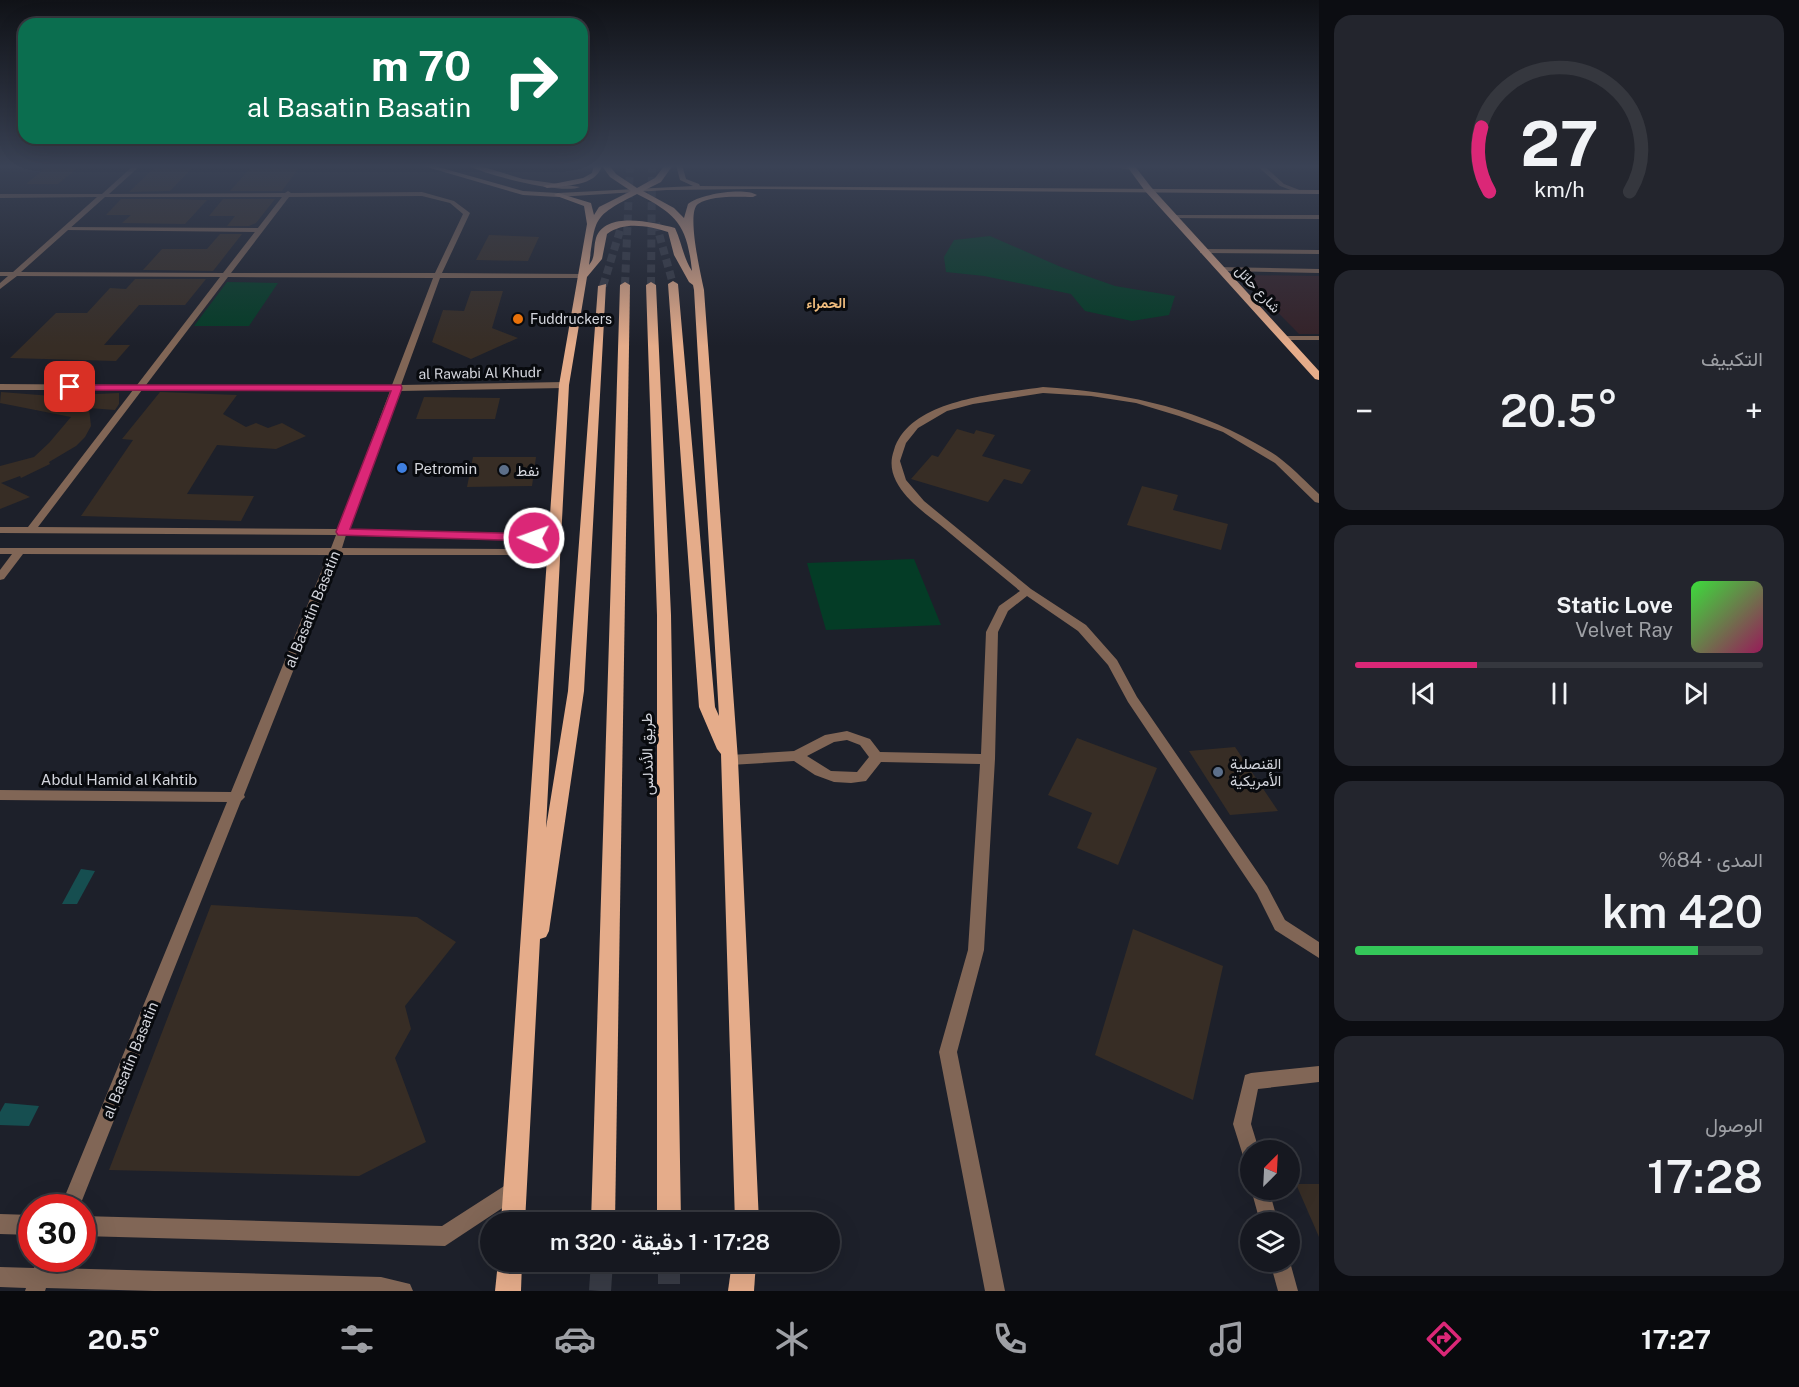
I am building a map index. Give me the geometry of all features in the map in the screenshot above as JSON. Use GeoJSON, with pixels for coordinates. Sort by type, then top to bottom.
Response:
{"type":"FeatureCollection","features":[{"type":"Feature","properties":{"kind":"main road"},"geometry":{"type":"LineString","coordinates":[[514,1212],[564,385],[591,225]]}},
{"type":"Feature","properties":{"kind":"main road"},"geometry":{"type":"LineString","coordinates":[[582,276],[598,260],[600,241],[605,232],[621,225]]}},
{"type":"Feature","properties":{"kind":"main road"},"geometry":{"type":"LineString","coordinates":[[650,225],[672,230],[677,243],[678,255],[699,290]]}},
{"type":"Feature","properties":{"kind":"main road"},"geometry":{"type":"LineString","coordinates":[[684,225],[688,230]]}},
{"type":"Feature","properties":{"kind":"main road"},"geometry":{"type":"LineString","coordinates":[[688,225],[699,290],[730,760],[747,1212]]}},
{"type":"Feature","properties":{"kind":"main road","name":"شارع حائل"},"geometry":{"type":"LineString","coordinates":[[1181,225],[1319,377]]}},
{"type":"Feature","properties":{"kind":"main road"},"geometry":{"type":"LineString","coordinates":[[673,284],[707,707],[730,760]]}},
{"type":"Feature","properties":{"kind":"main road","name":"طريق الأندلس"},"geometry":{"type":"LineString","coordinates":[[603,1212],[625,285]]}},
{"type":"Feature","properties":{"kind":"main road","name":"طريق الأندلس"},"geometry":{"type":"LineString","coordinates":[[651,285],[663,615],[669,1212]]}},
{"type":"Feature","properties":{"kind":"main road"},"geometry":{"type":"LineString","coordinates":[[525,1019],[576,691],[603,286]]}},
{"type":"Feature","properties":{"kind":"main road"},"geometry":{"type":"LineString","coordinates":[[508,1291],[509,1272]]}},
{"type":"Feature","properties":{"kind":"main road"},"geometry":{"type":"LineString","coordinates":[[741,1291],[745,1272]]}},
{"type":"Feature","properties":{"kind":"main road"},"geometry":{"type":"LineString","coordinates":[[748,1272],[750,1291]]}},
{"type":"Feature","properties":{"kind":"street"},"geometry":{"type":"LineString","coordinates":[[0,287],[70,225]]}},
{"type":"Feature","properties":{"kind":"street"},"geometry":{"type":"LineString","coordinates":[[30,531],[264,225]]}},
{"type":"Feature","properties":{"kind":"street","name":"al Basatin Basatin"},"geometry":{"type":"LineString","coordinates":[[75,1194],[238,797],[335,552],[397,388],[436,276],[461,225]]}},
{"type":"Feature","properties":{"kind":"street"},"geometry":{"type":"LineString","coordinates":[[67,228],[260,230]]}},
{"type":"Feature","properties":{"kind":"street"},"geometry":{"type":"LineString","coordinates":[[1203,251],[1319,252]]}},
{"type":"Feature","properties":{"kind":"street"},"geometry":{"type":"LineString","coordinates":[[1221,269],[1319,271]]}},
{"type":"Feature","properties":{"kind":"street"},"geometry":{"type":"LineString","coordinates":[[0,274],[582,276]]}},
{"type":"Feature","properties":{"kind":"street"},"geometry":{"type":"LineString","coordinates":[[1284,338],[1319,338]]}},
{"type":"Feature","properties":{"kind":"street","name":"al Rawabi Al Khudr"},"geometry":{"type":"LineString","coordinates":[[0,387],[397,388],[564,385]]}},
{"type":"Feature","properties":{"kind":"street"},"geometry":{"type":"LineString","coordinates":[[1319,500],[1278,461],[1226,430],[1137,401],[1091,393],[1043,390],[972,401],[944,409],[915,426],[902,442],[895,461],[901,481],[920,503],[1027,591],[1082,628],[1113,663],[1132,699],[1262,890],[1280,925],[1319,951]]}},
{"type":"Feature","properties":{"kind":"street"},"geometry":{"type":"LineString","coordinates":[[0,530],[342,532],[534,538],[554,523]]}},
{"type":"Feature","properties":{"kind":"street"},"geometry":{"type":"LineString","coordinates":[[0,551],[528,552],[552,557]]}},
{"type":"Feature","properties":{"kind":"street"},"geometry":{"type":"LineString","coordinates":[[0,577],[20,551]]}},
{"type":"Feature","properties":{"kind":"street"},"geometry":{"type":"LineString","coordinates":[[995,1291],[948,1052],[976,950],[988,759],[992,632],[1003,609],[1027,591]]}},
{"type":"Feature","properties":{"kind":"street"},"geometry":{"type":"LineString","coordinates":[[730,760],[797,756],[824,740],[843,734],[864,742],[877,758]]}},
{"type":"Feature","properties":{"kind":"street"},"geometry":{"type":"LineString","coordinates":[[797,756],[817,772],[845,780],[861,777],[877,758]]}},
{"type":"Feature","properties":{"kind":"street"},"geometry":{"type":"LineString","coordinates":[[877,758],[988,759]]}},
{"type":"Feature","properties":{"kind":"street","name":"Abdul Hamid al Kahtib"},"geometry":{"type":"LineString","coordinates":[[0,795],[238,797]]}},
{"type":"Feature","properties":{"kind":"street"},"geometry":{"type":"LineString","coordinates":[[1246,1140],[1242,1124],[1251,1081],[1319,1074]]}},
{"type":"Feature","properties":{"kind":"street"},"geometry":{"type":"LineString","coordinates":[[96,1226],[445,1236],[515,1188]]}},
{"type":"Feature","properties":{"kind":"street"},"geometry":{"type":"LineString","coordinates":[[0,1224],[18,1225]]}},
{"type":"Feature","properties":{"kind":"street"},"geometry":{"type":"LineString","coordinates":[[1283,1272],[1288,1291]]}},
{"type":"Feature","properties":{"kind":"street"},"geometry":{"type":"LineString","coordinates":[[0,1277],[41,1275],[381,1287],[403,1291]]}},
{"type":"Feature","properties":{"kind":"shaded area"},"geometry":{"type":"Polygon","coordinates":[[[990,236],[1061,267],[1115,286],[1175,296],[1169,315],[1132,321],[1085,311],[1071,294],[984,276],[946,272],[944,257],[954,240],[990,236]]]}},
{"type":"Feature","properties":{"kind":"shaded area"},"geometry":{"type":"Polygon","coordinates":[[[1241,275],[1319,276],[1319,334],[1299,334],[1241,275]]]}},
{"type":"Feature","properties":{"kind":"shaded area"},"geometry":{"type":"Polygon","coordinates":[[[227,282],[278,283],[249,326],[194,326],[227,282]]]}},
{"type":"Feature","properties":{"kind":"shaded area"},"geometry":{"type":"Polygon","coordinates":[[[914,559],[941,625],[826,630],[807,563],[914,559]]]}},
{"type":"Feature","properties":{"kind":"shaded area"},"geometry":{"type":"Polygon","coordinates":[[[81,869],[95,871],[77,904],[62,904],[81,869]]]}},
{"type":"Feature","properties":{"kind":"shaded area"},"geometry":{"type":"Polygon","coordinates":[[[5,1103],[39,1106],[29,1126],[0,1125],[0,1112],[5,1103]]]}},
{"type":"Feature","properties":{"kind":"building"},"geometry":{"type":"Polygon","coordinates":[[[220,234],[242,234],[213,271],[143,270],[162,249],[207,249],[220,234]]]}},
{"type":"Feature","properties":{"kind":"building"},"geometry":{"type":"Polygon","coordinates":[[[489,235],[539,237],[528,261],[476,260],[489,235]]]}},
{"type":"Feature","properties":{"kind":"building"},"geometry":{"type":"Polygon","coordinates":[[[135,279],[206,279],[185,305],[139,305],[104,345],[130,345],[116,361],[10,358],[56,313],[87,313],[110,288],[126,289],[135,279]]]}},
{"type":"Feature","properties":{"kind":"building"},"geometry":{"type":"Polygon","coordinates":[[[471,291],[503,291],[492,328],[518,338],[471,359],[432,342],[443,310],[464,311],[471,291]]]}},
{"type":"Feature","properties":{"kind":"building"},"geometry":{"type":"Polygon","coordinates":[[[1,392],[52,396],[119,393],[119,404],[115,410],[89,408],[91,426],[76,446],[49,462],[50,464],[21,478],[20,476],[1,483],[30,497],[0,509],[0,466],[34,457],[71,417],[0,403],[1,392]]]}},
{"type":"Feature","properties":{"kind":"building"},"geometry":{"type":"Polygon","coordinates":[[[160,392],[237,395],[223,414],[246,427],[256,423],[268,428],[282,423],[306,436],[276,449],[217,445],[187,494],[254,496],[241,521],[81,516],[133,440],[122,439],[160,392]]]}},
{"type":"Feature","properties":{"kind":"building"},"geometry":{"type":"Polygon","coordinates":[[[424,397],[500,398],[495,419],[416,419],[424,397]]]}},
{"type":"Feature","properties":{"kind":"building"},"geometry":{"type":"Polygon","coordinates":[[[957,429],[974,434],[976,430],[995,435],[982,456],[1031,470],[1022,484],[1004,479],[988,502],[911,479],[932,455],[938,457],[957,429]]]}},
{"type":"Feature","properties":{"kind":"building"},"geometry":{"type":"Polygon","coordinates":[[[473,457],[536,457],[532,486],[467,487],[473,457]]]}},
{"type":"Feature","properties":{"kind":"building"},"geometry":{"type":"Polygon","coordinates":[[[1142,486],[1178,495],[1173,510],[1228,524],[1221,550],[1127,525],[1142,486]]]}},
{"type":"Feature","properties":{"kind":"building"},"geometry":{"type":"Polygon","coordinates":[[[1077,738],[1157,768],[1118,865],[1077,848],[1092,813],[1048,795],[1077,738]]]}},
{"type":"Feature","properties":{"kind":"building"},"geometry":{"type":"Polygon","coordinates":[[[1235,747],[1278,811],[1230,815],[1189,751],[1235,747]]]}},
{"type":"Feature","properties":{"kind":"building"},"geometry":{"type":"Polygon","coordinates":[[[211,905],[417,917],[456,942],[405,1006],[411,1029],[395,1058],[426,1142],[359,1176],[109,1170],[211,905]]]}},
{"type":"Feature","properties":{"kind":"building"},"geometry":{"type":"Polygon","coordinates":[[[1133,929],[1223,966],[1193,1100],[1095,1055],[1133,929]]]}},
{"type":"Feature","properties":{"kind":"building"},"geometry":{"type":"Polygon","coordinates":[[[1300,1184],[1319,1184],[1319,1237],[1300,1193],[1300,1184]]]}},
{"type":"Feature","properties":{"kind":"tunnel"},"geometry":{"type":"LineString","coordinates":[[603,286],[622,225]]}},
{"type":"Feature","properties":{"kind":"tunnel"},"geometry":{"type":"LineString","coordinates":[[625,285],[627,225]]}},
{"type":"Feature","properties":{"kind":"tunnel"},"geometry":{"type":"LineString","coordinates":[[651,225],[651,285]]}},
{"type":"Feature","properties":{"kind":"tunnel"},"geometry":{"type":"LineString","coordinates":[[657,225],[673,284]]}},
{"type":"Feature","properties":{"kind":"tunnel"},"geometry":{"type":"LineString","coordinates":[[600,1291],[601,1272]]}},
{"type":"Feature","properties":{"kind":"tunnel"},"geometry":{"type":"LineString","coordinates":[[669,1272],[669,1291]]}},
{"type":"Feature","properties":{"kind":"place","name":"Fuddruckers"},"geometry":{"type":"Point","coordinates":[518,319]}},
{"type":"Feature","properties":{"kind":"place","name":"Petromin"},"geometry":{"type":"Point","coordinates":[402,468]}},
{"type":"Feature","properties":{"kind":"place","name":"نفط"},"geometry":{"type":"Point","coordinates":[504,470]}},
{"type":"Feature","properties":{"kind":"place","name":"القنصلية الأمريكية"},"geometry":{"type":"Point","coordinates":[1218,772]}},
{"type":"Feature","properties":{"kind":"district","name":"الحمراء"},"geometry":{"type":"Point","coordinates":[826,303]}},
{"type":"Feature","properties":{"kind":"route"},"geometry":{"type":"LineString","coordinates":[[70,387],[397,388],[342,532],[534,538]]}}]}
